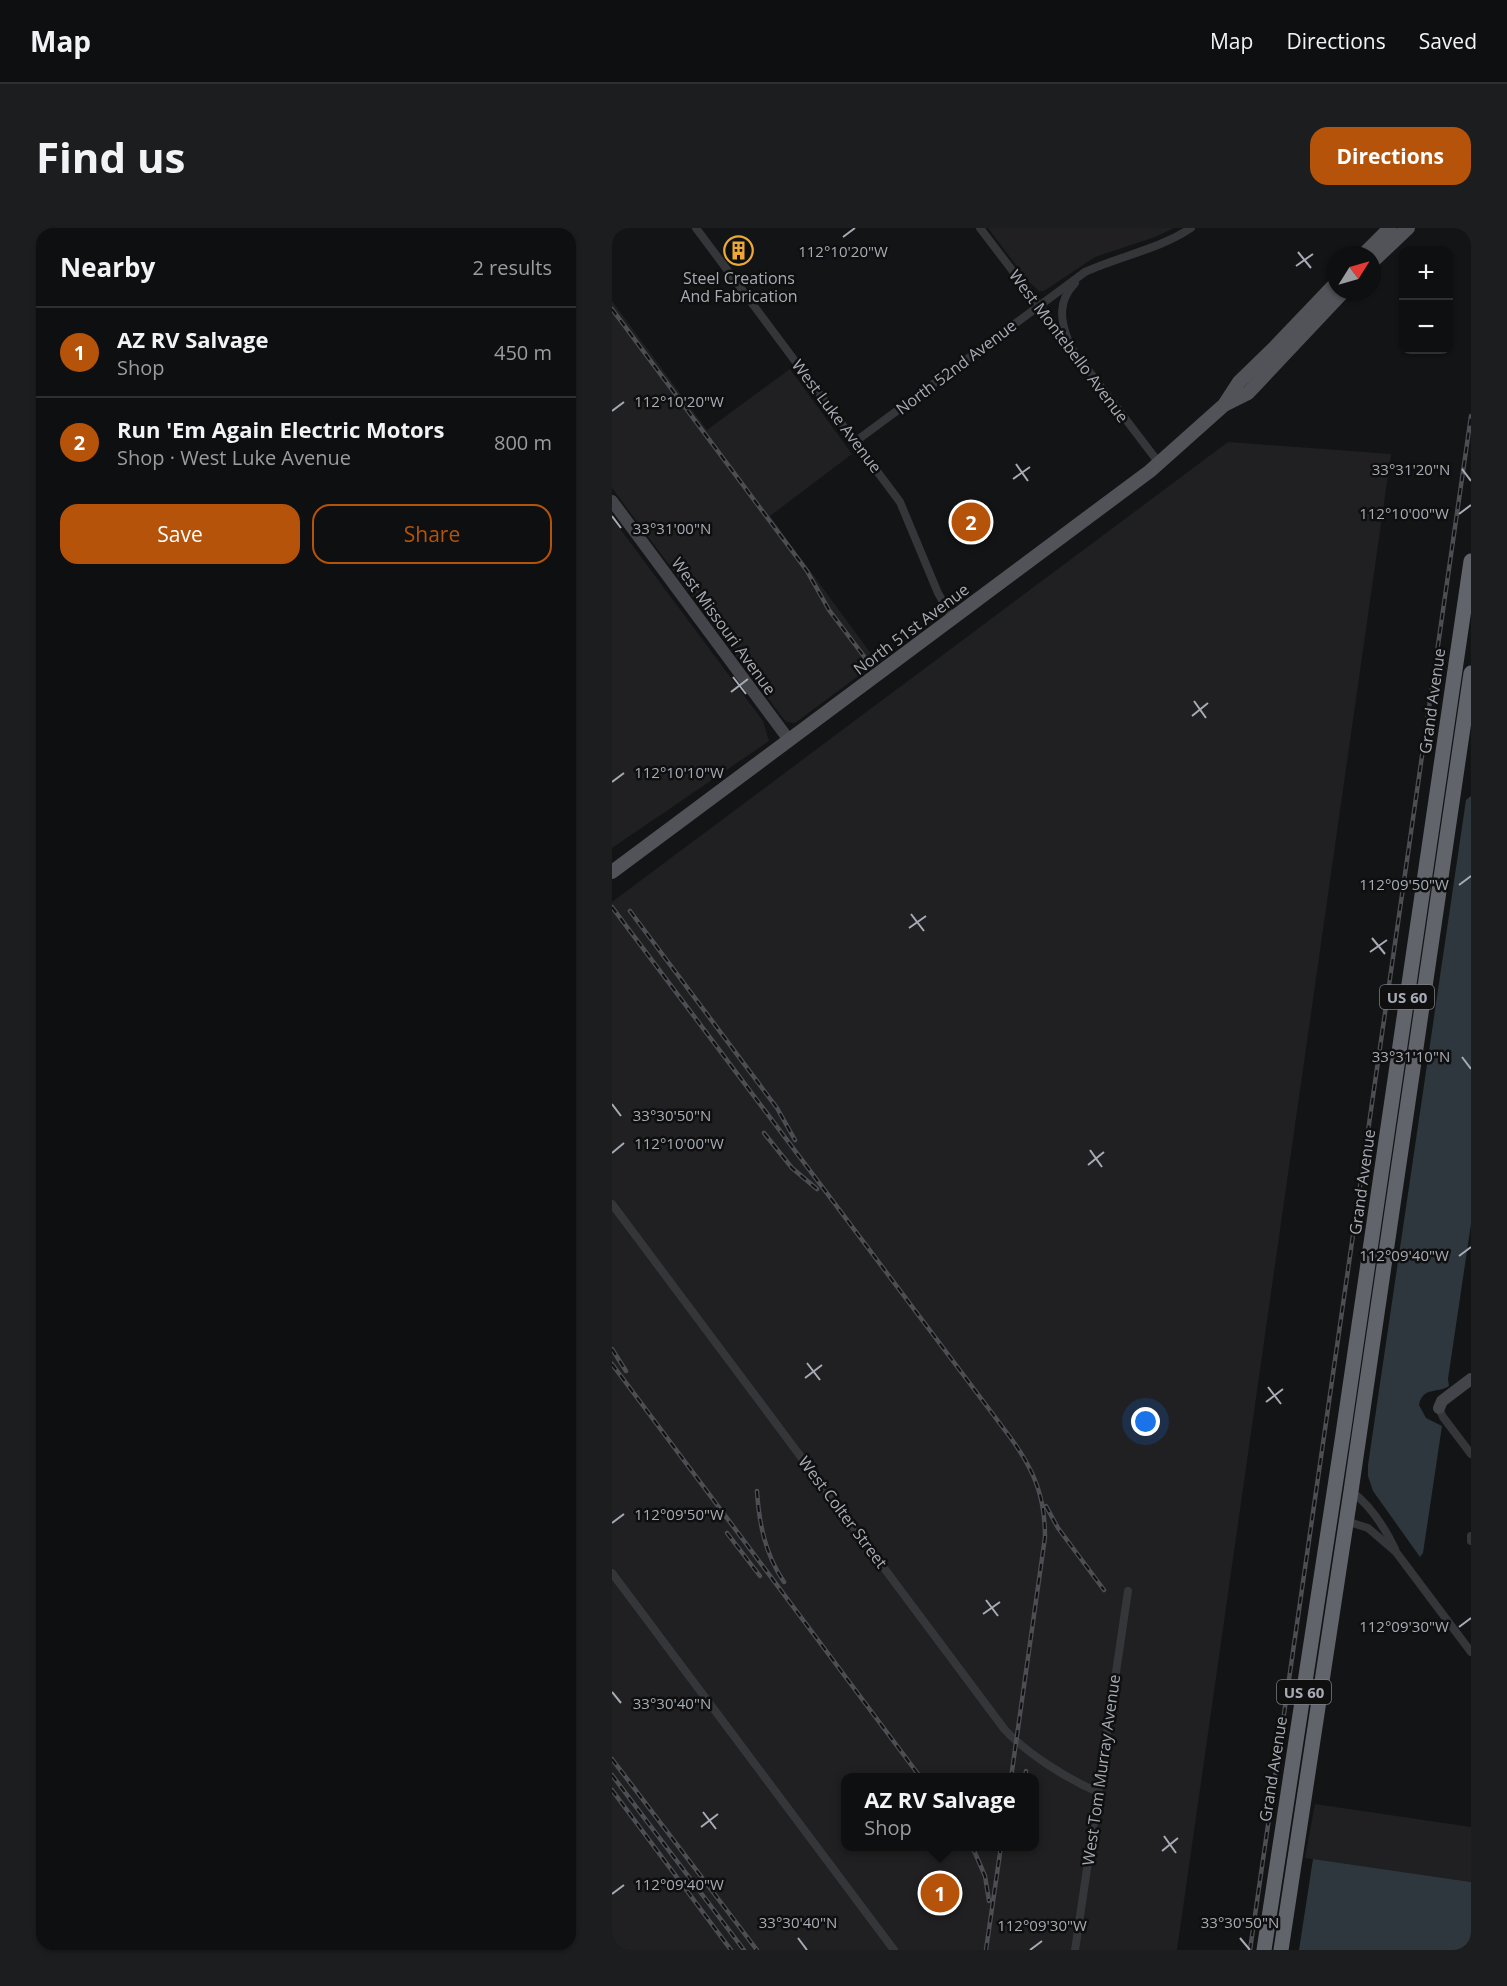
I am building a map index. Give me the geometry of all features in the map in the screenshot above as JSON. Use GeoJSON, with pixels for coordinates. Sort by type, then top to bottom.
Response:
{"type":"FeatureCollection","features":[{"type":"Feature","properties":{"kind":"highway","name":"Grand Avenue"},"geometry":{"type":"LineString","coordinates":[[1264,1950],[1343,1434],[1471,561]]}},
{"type":"Feature","properties":{"kind":"highway","name":"Grand Avenue"},"geometry":{"type":"LineString","coordinates":[[1281,1950],[1347,1521],[1471,673]]}},
{"type":"Feature","properties":{"kind":"highway"},"geometry":{"type":"LineString","coordinates":[[1343,1434],[1348,1450],[1339,1509],[1347,1521]]}},
{"type":"Feature","properties":{"kind":"main road"},"geometry":{"type":"LineString","coordinates":[[1372,246],[1390,228]]}},
{"type":"Feature","properties":{"kind":"main road"},"geometry":{"type":"LineString","coordinates":[[1381,254],[1408,228]]}},
{"type":"Feature","properties":{"kind":"main road","name":"North 51st Avenue"},"geometry":{"type":"LineString","coordinates":[[612,872],[1159,463],[1224,405],[1239,382],[1327,292]]}},
{"type":"Feature","properties":{"kind":"main road","name":"North 51st Avenue"},"geometry":{"type":"LineString","coordinates":[[1224,405],[1248,393],[1336,300]]}},
{"type":"Feature","properties":{"kind":"street","name":"West Luke Avenue"},"geometry":{"type":"LineString","coordinates":[[697,228],[900,502],[938,593],[953,619]]}},
{"type":"Feature","properties":{"kind":"street","name":"West Montebello Avenue"},"geometry":{"type":"LineString","coordinates":[[980,228],[1159,463]]}},
{"type":"Feature","properties":{"kind":"street","name":"North 52nd Avenue"},"geometry":{"type":"LineString","coordinates":[[856,441],[1085,272],[1172,239],[1191,228]]}},
{"type":"Feature","properties":{"kind":"street","name":"North 52nd Avenue"},"geometry":{"type":"LineString","coordinates":[[1072,350],[1060,312],[1070,288],[1085,272]]}},
{"type":"Feature","properties":{"kind":"street","name":"West Missouri Avenue"},"geometry":{"type":"LineString","coordinates":[[612,501],[789,740]]}},
{"type":"Feature","properties":{"kind":"street","name":"West Colter Street"},"geometry":{"type":"LineString","coordinates":[[612,1204],[1005,1730],[1016,1741],[1054,1768],[1098,1792]]}},
{"type":"Feature","properties":{"kind":"street"},"geometry":{"type":"LineString","coordinates":[[1471,1379],[1442,1401],[1439,1408],[1443,1417],[1471,1454]]}},
{"type":"Feature","properties":{"kind":"street"},"geometry":{"type":"LineString","coordinates":[[1351,1491],[1362,1498],[1388,1534],[1396,1552]]}},
{"type":"Feature","properties":{"kind":"street"},"geometry":{"type":"LineString","coordinates":[[1347,1521],[1368,1528],[1396,1552],[1471,1652]]}},
{"type":"Feature","properties":{"kind":"street"},"geometry":{"type":"LineString","coordinates":[[1471,1536],[1471,1541]]}},
{"type":"Feature","properties":{"kind":"street"},"geometry":{"type":"LineString","coordinates":[[612,1573],[894,1950]]}},
{"type":"Feature","properties":{"kind":"street","name":"West Tom Murray Avenue"},"geometry":{"type":"LineString","coordinates":[[1076,1950],[1128,1591]]}},
{"type":"Feature","properties":{"kind":"shaded area"},"geometry":{"type":"Polygon","coordinates":[[[988,228],[1174,228],[1155,237],[1095,257],[1044,291],[1039,291],[1027,280],[988,228]]]}},
{"type":"Feature","properties":{"kind":"shaded area"},"geometry":{"type":"Polygon","coordinates":[[[612,301],[707,430],[790,369],[852,454],[770,516],[877,662],[795,723],[787,722],[782,717],[612,488],[612,301]]]}},
{"type":"Feature","properties":{"kind":"shaded area"},"geometry":{"type":"Polygon","coordinates":[[[1228,442],[1391,454],[1177,1950],[612,1950],[612,902],[1228,442]]]}},
{"type":"Feature","properties":{"kind":"shaded area"},"geometry":{"type":"Polygon","coordinates":[[[612,518],[763,721],[769,741],[612,848],[612,518]]]}},
{"type":"Feature","properties":{"kind":"shaded area"},"geometry":{"type":"Polygon","coordinates":[[[1471,796],[1471,1224],[1448,1379],[1449,1386],[1427,1393],[1419,1405],[1426,1418],[1442,1426],[1423,1553],[1420,1557],[1373,1491],[1368,1476],[1368,1465],[1466,800],[1471,796]]]}},
{"type":"Feature","properties":{"kind":"shaded area"},"geometry":{"type":"Polygon","coordinates":[[[1315,1804],[1471,1827],[1471,1882],[1305,1858],[1315,1804]]]}},
{"type":"Feature","properties":{"kind":"shaded area"},"geometry":{"type":"Polygon","coordinates":[[[1313,1859],[1471,1882],[1471,1950],[1299,1950],[1313,1859]]]}},
{"type":"Feature","properties":{"kind":"railway"},"geometry":{"type":"LineString","coordinates":[[612,309],[807,571],[829,610],[866,659]]}},
{"type":"Feature","properties":{"kind":"railway"},"geometry":{"type":"LineString","coordinates":[[1250,1950],[1471,416]]}},
{"type":"Feature","properties":{"kind":"railway"},"geometry":{"type":"LineString","coordinates":[[612,907],[1010,1437],[1032,1472],[1043,1509],[1045,1537],[1012,1773]]}},
{"type":"Feature","properties":{"kind":"railway"},"geometry":{"type":"LineString","coordinates":[[630,911],[777,1108],[795,1140]]}},
{"type":"Feature","properties":{"kind":"railway"},"geometry":{"type":"LineString","coordinates":[[764,1133],[792,1168],[817,1189]]}},
{"type":"Feature","properties":{"kind":"railway"},"geometry":{"type":"LineString","coordinates":[[612,1349],[626,1371]]}},
{"type":"Feature","properties":{"kind":"railway"},"geometry":{"type":"LineString","coordinates":[[612,1364],[917,1773]]}},
{"type":"Feature","properties":{"kind":"railway"},"geometry":{"type":"LineString","coordinates":[[757,1491],[764,1538],[772,1560],[784,1582]]}},
{"type":"Feature","properties":{"kind":"railway"},"geometry":{"type":"LineString","coordinates":[[1046,1506],[1058,1528],[1104,1590]]}},
{"type":"Feature","properties":{"kind":"railway"},"geometry":{"type":"LineString","coordinates":[[727,1533],[760,1576]]}},
{"type":"Feature","properties":{"kind":"railway"},"geometry":{"type":"LineString","coordinates":[[612,1759],[757,1950]]}},
{"type":"Feature","properties":{"kind":"railway"},"geometry":{"type":"LineString","coordinates":[[612,1775],[744,1950]]}},
{"type":"Feature","properties":{"kind":"railway"},"geometry":{"type":"LineString","coordinates":[[612,1790],[731,1950]]}},
{"type":"Feature","properties":{"kind":"railway"},"geometry":{"type":"LineString","coordinates":[[974,1851],[985,1876],[989,1901]]}},
{"type":"Feature","properties":{"kind":"railway"},"geometry":{"type":"LineString","coordinates":[[986,1950],[1000,1851]]}},
{"type":"Feature","properties":{"kind":"place","name":"Steel Creations And Fabrication"},"geometry":{"type":"Point","coordinates":[739,250]}},
{"type":"Feature","properties":{"kind":"place","name":"Run 'Em Again Electric Motors"},"geometry":{"type":"Point","coordinates":[971,522]}},
{"type":"Feature","properties":{"kind":"place","name":"AZ RV Salvage"},"geometry":{"type":"Point","coordinates":[940,1893]}}]}
